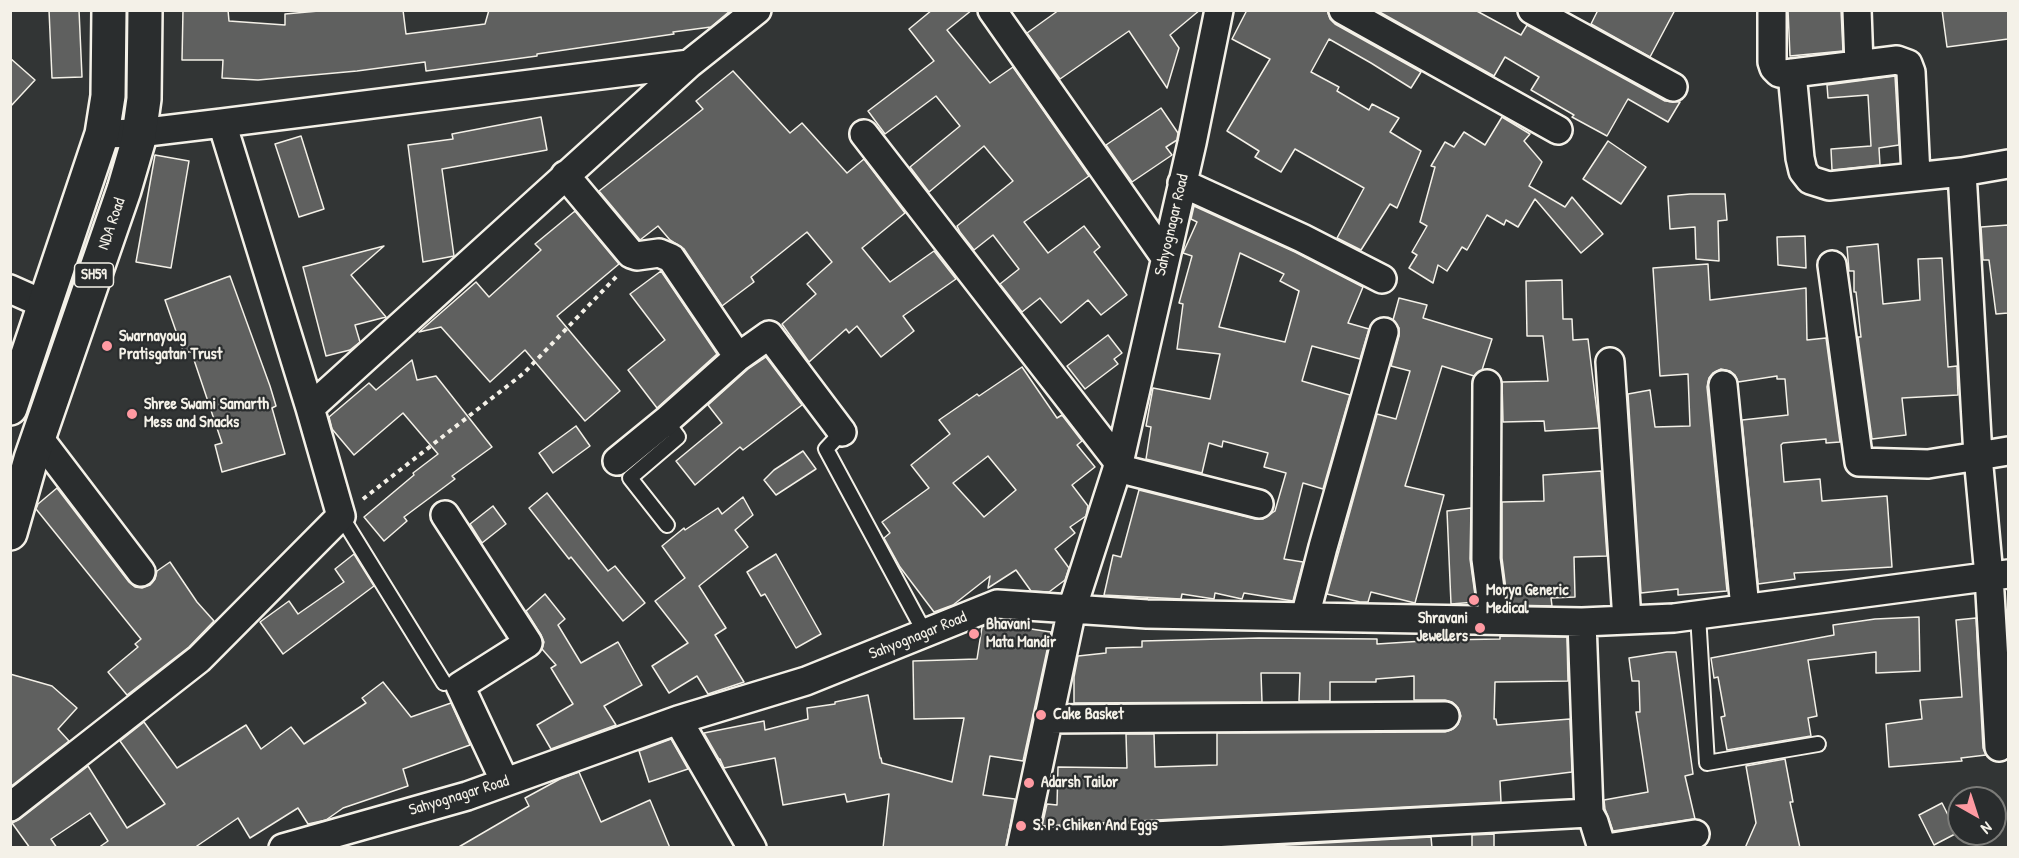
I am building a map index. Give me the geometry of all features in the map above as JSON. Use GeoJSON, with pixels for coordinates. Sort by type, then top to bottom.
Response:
{"type":"FeatureCollection","features":[{"type":"Feature","properties":{"kind":"main road","name":"SH59"},"geometry":{"type":"LineString","coordinates":[[10,408],[102,135],[108,96],[109,10]]}},
{"type":"Feature","properties":{"kind":"main road","name":"NDA Road"},"geometry":{"type":"LineString","coordinates":[[10,533],[39,438],[124,190],[139,133],[144,99],[145,10]]}},
{"type":"Feature","properties":{"kind":"street"},"geometry":{"type":"LineString","coordinates":[[310,408],[689,64],[757,10]]}},
{"type":"Feature","properties":{"kind":"street"},"geometry":{"type":"LineString","coordinates":[[992,10],[1165,257]]}},
{"type":"Feature","properties":{"kind":"street","name":"Sahyognagar Road"},"geometry":{"type":"LineString","coordinates":[[283,848],[466,796],[678,720],[806,681],[997,604],[1072,609],[1118,466],[1219,10]]}},
{"type":"Feature","properties":{"kind":"street"},"geometry":{"type":"LineString","coordinates":[[1343,10],[1558,130]]}},
{"type":"Feature","properties":{"kind":"street"},"geometry":{"type":"LineString","coordinates":[[1532,10],[1673,87]]}},
{"type":"Feature","properties":{"kind":"street"},"geometry":{"type":"LineString","coordinates":[[1772,10],[1772,62],[1779,73],[1897,60],[1908,64],[1911,72],[1916,176]]}},
{"type":"Feature","properties":{"kind":"street"},"geometry":{"type":"LineString","coordinates":[[1857,10],[1859,64]]}},
{"type":"Feature","properties":{"kind":"street"},"geometry":{"type":"LineString","coordinates":[[102,135],[222,123],[689,64]]}},
{"type":"Feature","properties":{"kind":"street"},"geometry":{"type":"LineString","coordinates":[[1792,73],[1800,159],[1803,171],[1810,180],[1829,186],[1962,172],[2008,164]]}},
{"type":"Feature","properties":{"kind":"street"},"geometry":{"type":"LineString","coordinates":[[10,807],[199,659],[341,516],[222,123]]}},
{"type":"Feature","properties":{"kind":"street"},"geometry":{"type":"LineString","coordinates":[[864,134],[1118,466],[1259,504]]}},
{"type":"Feature","properties":{"kind":"street"},"geometry":{"type":"LineString","coordinates":[[1962,172],[1978,456],[1999,575],[1999,747]]}},
{"type":"Feature","properties":{"kind":"street"},"geometry":{"type":"LineString","coordinates":[[565,175],[631,254],[636,256],[659,253],[671,258],[738,357]]}},
{"type":"Feature","properties":{"kind":"street"},"geometry":{"type":"LineString","coordinates":[[1182,183],[1302,238],[1382,279]]}},
{"type":"Feature","properties":{"kind":"street"},"geometry":{"type":"LineString","coordinates":[[1832,265],[1859,462],[1928,464],[2008,452]]}},
{"type":"Feature","properties":{"kind":"street"},"geometry":{"type":"LineString","coordinates":[[10,289],[46,305]]}},
{"type":"Feature","properties":{"kind":"street"},"geometry":{"type":"LineString","coordinates":[[1305,617],[1384,332]]}},
{"type":"Feature","properties":{"kind":"street"},"geometry":{"type":"LineString","coordinates":[[616,461],[666,421],[738,357],[769,335],[842,432]]}},
{"type":"Feature","properties":{"kind":"street"},"geometry":{"type":"LineString","coordinates":[[1610,362],[1627,620]]}},
{"type":"Feature","properties":{"kind":"street"},"geometry":{"type":"LineString","coordinates":[[1486,384],[1486,559],[1494,620]]}},
{"type":"Feature","properties":{"kind":"street"},"geometry":{"type":"LineString","coordinates":[[1723,385],[1745,608]]}},
{"type":"Feature","properties":{"kind":"street"},"geometry":{"type":"LineString","coordinates":[[39,438],[141,572]]}},
{"type":"Feature","properties":{"kind":"street"},"geometry":{"type":"LineString","coordinates":[[445,514],[528,643],[460,686],[505,782]]}},
{"type":"Feature","properties":{"kind":"street"},"geometry":{"type":"LineString","coordinates":[[1589,813],[1021,845],[1072,609],[1146,614],[1582,622],[1698,615],[1999,575]]}},
{"type":"Feature","properties":{"kind":"street"},"geometry":{"type":"LineString","coordinates":[[1582,622],[1589,813],[1602,848]]}},
{"type":"Feature","properties":{"kind":"street"},"geometry":{"type":"LineString","coordinates":[[1048,719],[1445,716]]}},
{"type":"Feature","properties":{"kind":"street"},"geometry":{"type":"LineString","coordinates":[[678,720],[752,848]]}},
{"type":"Feature","properties":{"kind":"street"},"geometry":{"type":"LineString","coordinates":[[1607,848],[1695,834]]}},
{"type":"Feature","properties":{"kind":"lane"},"geometry":{"type":"LineString","coordinates":[[666,421],[678,437],[630,478],[667,525]]}},
{"type":"Feature","properties":{"kind":"lane"},"geometry":{"type":"LineString","coordinates":[[842,432],[826,449],[925,633]]}},
{"type":"Feature","properties":{"kind":"lane"},"geometry":{"type":"LineString","coordinates":[[341,516],[444,683]]}},
{"type":"Feature","properties":{"kind":"lane"},"geometry":{"type":"LineString","coordinates":[[1698,615],[1707,763],[1818,744]]}},
{"type":"Feature","properties":{"kind":"path"},"geometry":{"type":"LineString","coordinates":[[341,516],[524,373],[636,256]]}},
{"type":"Feature","properties":{"kind":"building"},"geometry":{"type":"Polygon","coordinates":[[[49,10],[79,10],[82,77],[52,78],[49,10]]]}},
{"type":"Feature","properties":{"kind":"building"},"geometry":{"type":"Polygon","coordinates":[[[183,10],[228,10],[229,21],[285,25],[285,14],[330,10],[403,10],[406,34],[485,24],[489,10],[731,10],[711,27],[537,54],[537,56],[426,71],[425,62],[258,80],[222,78],[223,60],[182,60],[183,10]]]}},
{"type":"Feature","properties":{"kind":"building"},"geometry":{"type":"Polygon","coordinates":[[[932,10],[972,10],[947,30],[990,83],[1013,67],[1089,176],[1024,222],[1048,253],[1084,226],[1100,247],[1094,252],[1127,295],[1101,315],[1088,300],[1061,323],[1040,298],[1022,312],[1000,284],[1019,269],[993,235],[974,250],[960,232],[957,226],[1013,181],[984,146],[929,192],[910,167],[960,126],[936,96],[885,134],[868,111],[934,61],[909,29],[932,10]]]}},
{"type":"Feature","properties":{"kind":"building"},"geometry":{"type":"Polygon","coordinates":[[[1059,10],[1200,10],[1170,35],[1179,48],[1167,88],[1129,31],[1060,79],[1027,33],[1059,10]]]}},
{"type":"Feature","properties":{"kind":"building"},"geometry":{"type":"Polygon","coordinates":[[[1247,10],[1327,10],[1330,19],[1335,24],[1421,72],[1411,88],[1329,39],[1311,72],[1339,87],[1337,91],[1369,110],[1372,104],[1399,118],[1390,132],[1421,151],[1397,208],[1390,204],[1361,250],[1337,238],[1364,188],[1295,149],[1281,172],[1255,157],[1259,151],[1227,131],[1270,59],[1232,39],[1247,10]]]}},
{"type":"Feature","properties":{"kind":"building"},"geometry":{"type":"Polygon","coordinates":[[[1376,10],[1475,10],[1521,35],[1527,25],[1665,101],[1680,102],[1668,122],[1628,99],[1607,136],[1572,117],[1574,115],[1531,90],[1539,77],[1505,57],[1494,76],[1376,10]]]}},
{"type":"Feature","properties":{"kind":"building"},"geometry":{"type":"Polygon","coordinates":[[[1598,10],[1675,10],[1650,57],[1591,24],[1598,10]]]}},
{"type":"Feature","properties":{"kind":"building"},"geometry":{"type":"Polygon","coordinates":[[[1788,10],[1841,10],[1843,51],[1790,56],[1788,10]]]}},
{"type":"Feature","properties":{"kind":"building"},"geometry":{"type":"Polygon","coordinates":[[[1942,10],[2008,10],[2008,39],[1947,47],[1942,10]]]}},
{"type":"Feature","properties":{"kind":"building"},"geometry":{"type":"Polygon","coordinates":[[[10,58],[35,80],[10,107],[10,58]]]}},
{"type":"Feature","properties":{"kind":"building"},"geometry":{"type":"Polygon","coordinates":[[[733,71],[790,133],[802,123],[847,173],[864,159],[905,213],[862,248],[890,282],[934,251],[956,279],[903,316],[914,331],[881,357],[857,326],[849,333],[846,329],[809,362],[782,324],[816,294],[807,284],[832,262],[807,232],[751,277],[754,282],[722,306],[684,249],[670,240],[658,226],[640,240],[599,191],[703,109],[696,101],[733,71]]]}},
{"type":"Feature","properties":{"kind":"building"},"geometry":{"type":"Polygon","coordinates":[[[1895,76],[1899,145],[1879,148],[1880,165],[1832,170],[1831,149],[1871,146],[1868,95],[1828,98],[1827,85],[1895,76]]]}},
{"type":"Feature","properties":{"kind":"building"},"geometry":{"type":"Polygon","coordinates":[[[1161,108],[1178,133],[1177,140],[1166,147],[1172,155],[1132,182],[1106,145],[1161,108]]]}},
{"type":"Feature","properties":{"kind":"building"},"geometry":{"type":"Polygon","coordinates":[[[541,117],[547,150],[442,169],[454,256],[423,262],[408,145],[453,139],[452,134],[541,117]]]}},
{"type":"Feature","properties":{"kind":"building"},"geometry":{"type":"Polygon","coordinates":[[[1502,117],[1530,134],[1524,141],[1542,162],[1529,186],[1565,207],[1572,197],[1603,234],[1581,253],[1535,199],[1518,227],[1506,220],[1504,225],[1487,215],[1467,250],[1462,247],[1447,271],[1438,265],[1433,283],[1409,268],[1417,255],[1412,252],[1427,226],[1420,222],[1435,167],[1431,166],[1445,142],[1454,147],[1464,132],[1485,145],[1502,117]]]}},
{"type":"Feature","properties":{"kind":"building"},"geometry":{"type":"Polygon","coordinates":[[[301,136],[324,209],[299,217],[275,144],[301,136]]]}},
{"type":"Feature","properties":{"kind":"building"},"geometry":{"type":"Polygon","coordinates":[[[1608,141],[1646,167],[1621,204],[1583,179],[1608,141]]]}},
{"type":"Feature","properties":{"kind":"building"},"geometry":{"type":"Polygon","coordinates":[[[155,155],[189,161],[171,268],[136,262],[155,155]]]}},
{"type":"Feature","properties":{"kind":"building"},"geometry":{"type":"Polygon","coordinates":[[[1725,194],[1727,220],[1718,221],[1719,261],[1696,259],[1695,227],[1670,229],[1668,196],[1725,194]]]}},
{"type":"Feature","properties":{"kind":"building"},"geometry":{"type":"Polygon","coordinates":[[[1194,206],[1295,252],[1363,287],[1348,323],[1369,329],[1360,359],[1312,346],[1302,381],[1350,395],[1323,489],[1303,483],[1284,559],[1303,562],[1293,601],[1244,593],[1242,599],[1215,593],[1214,599],[1182,594],[1181,599],[1104,595],[1113,555],[1121,557],[1139,490],[1255,519],[1263,519],[1275,511],[1286,473],[1264,467],[1268,453],[1223,441],[1222,447],[1209,443],[1202,473],[1146,459],[1151,427],[1146,426],[1153,388],[1210,399],[1220,354],[1177,349],[1183,304],[1179,303],[1192,256],[1183,253],[1197,222],[1191,219],[1194,206]],[[1240,253],[1219,327],[1285,342],[1299,291],[1280,281],[1284,274],[1240,253]]]}},
{"type":"Feature","properties":{"kind":"building"},"geometry":{"type":"Polygon","coordinates":[[[575,211],[619,264],[557,316],[620,391],[585,421],[525,350],[490,382],[441,327],[419,332],[476,282],[489,297],[541,250],[535,244],[575,211]]]}},
{"type":"Feature","properties":{"kind":"building"},"geometry":{"type":"Polygon","coordinates":[[[2008,225],[2008,313],[1996,314],[1989,260],[1983,260],[1981,227],[2008,225]]]}},
{"type":"Feature","properties":{"kind":"building"},"geometry":{"type":"Polygon","coordinates":[[[1805,236],[1806,268],[1778,265],[1777,237],[1805,236]]]}},
{"type":"Feature","properties":{"kind":"building"},"geometry":{"type":"Polygon","coordinates":[[[1878,244],[1883,304],[1920,300],[1918,259],[1942,258],[1948,367],[1957,366],[1958,395],[1902,398],[1906,435],[1872,439],[1858,337],[1861,337],[1856,292],[1854,292],[1854,271],[1849,271],[1847,247],[1878,244]]]}},
{"type":"Feature","properties":{"kind":"building"},"geometry":{"type":"Polygon","coordinates":[[[384,246],[351,275],[386,317],[355,325],[360,342],[350,350],[326,356],[303,267],[384,246]]]}},
{"type":"Feature","properties":{"kind":"building"},"geometry":{"type":"Polygon","coordinates":[[[1708,264],[1710,300],[1806,288],[1807,340],[1826,338],[1840,442],[1826,443],[1826,439],[1783,443],[1781,445],[1784,482],[1820,479],[1822,501],[1887,496],[1892,567],[1794,573],[1795,579],[1758,584],[1742,420],[1788,415],[1785,379],[1777,379],[1777,376],[1738,382],[1730,371],[1721,369],[1709,378],[1707,387],[1727,591],[1678,595],[1678,589],[1641,593],[1628,394],[1650,390],[1655,427],[1690,426],[1688,374],[1660,376],[1653,268],[1708,264]]]}},
{"type":"Feature","properties":{"kind":"building"},"geometry":{"type":"Polygon","coordinates":[[[661,271],[717,354],[657,408],[628,370],[665,340],[630,294],[661,271]]]}},
{"type":"Feature","properties":{"kind":"building"},"geometry":{"type":"Polygon","coordinates":[[[230,276],[270,386],[276,406],[272,408],[285,454],[222,472],[215,445],[222,443],[191,351],[184,354],[165,300],[230,276]]]}},
{"type":"Feature","properties":{"kind":"building"},"geometry":{"type":"Polygon","coordinates":[[[1562,280],[1563,319],[1572,319],[1573,340],[1588,339],[1599,428],[1545,431],[1544,421],[1503,422],[1502,382],[1548,381],[1543,336],[1527,336],[1526,281],[1562,280]]]}},
{"type":"Feature","properties":{"kind":"building"},"geometry":{"type":"Polygon","coordinates":[[[1399,298],[1427,305],[1423,318],[1492,339],[1482,370],[1474,376],[1442,366],[1405,486],[1444,495],[1415,603],[1371,592],[1368,602],[1360,602],[1327,594],[1377,414],[1396,419],[1410,371],[1391,366],[1399,336],[1399,328],[1393,320],[1399,298]]]}},
{"type":"Feature","properties":{"kind":"building"},"geometry":{"type":"Polygon","coordinates":[[[1108,335],[1122,353],[1114,359],[1118,364],[1085,389],[1067,366],[1108,335]]]}},
{"type":"Feature","properties":{"kind":"building"},"geometry":{"type":"Polygon","coordinates":[[[766,357],[802,405],[743,450],[740,447],[695,485],[676,461],[722,423],[708,405],[748,369],[766,357]]]}},
{"type":"Feature","properties":{"kind":"building"},"geometry":{"type":"Polygon","coordinates":[[[412,360],[417,380],[436,376],[492,447],[452,476],[455,479],[404,517],[407,521],[384,541],[364,517],[438,454],[403,413],[354,455],[332,429],[329,417],[369,383],[376,390],[412,360]]]}},
{"type":"Feature","properties":{"kind":"building"},"geometry":{"type":"Polygon","coordinates":[[[1022,367],[1057,418],[1062,415],[1082,441],[1077,445],[1095,467],[1072,485],[1088,506],[1086,516],[1070,527],[1075,533],[1055,549],[1069,568],[1065,580],[1049,592],[1031,591],[1016,570],[988,588],[990,576],[953,605],[934,612],[900,567],[884,538],[890,533],[882,522],[929,488],[911,465],[950,434],[939,420],[977,394],[979,396],[1022,367]],[[988,456],[953,483],[984,517],[1016,490],[988,456]]]}},
{"type":"Feature","properties":{"kind":"building"},"geometry":{"type":"Polygon","coordinates":[[[576,426],[590,446],[553,473],[539,453],[576,426]]]}},
{"type":"Feature","properties":{"kind":"building"},"geometry":{"type":"Polygon","coordinates":[[[803,451],[816,469],[776,495],[764,480],[774,470],[803,451]]]}},
{"type":"Feature","properties":{"kind":"building"},"geometry":{"type":"Polygon","coordinates":[[[1601,471],[1607,556],[1574,557],[1575,597],[1551,598],[1552,606],[1508,605],[1502,558],[1502,502],[1544,501],[1543,475],[1601,471]]]}},
{"type":"Feature","properties":{"kind":"building"},"geometry":{"type":"Polygon","coordinates":[[[57,488],[129,582],[135,587],[142,588],[150,585],[157,571],[170,562],[197,602],[214,621],[189,647],[127,695],[108,672],[138,647],[135,644],[141,639],[36,509],[38,504],[57,488]]]}},
{"type":"Feature","properties":{"kind":"building"},"geometry":{"type":"Polygon","coordinates":[[[547,493],[608,571],[615,566],[645,603],[623,621],[571,557],[569,559],[529,508],[547,493]]]}},
{"type":"Feature","properties":{"kind":"building"},"geometry":{"type":"Polygon","coordinates":[[[743,497],[753,515],[735,530],[748,547],[699,586],[726,628],[715,635],[744,682],[708,694],[697,676],[669,693],[652,666],[688,643],[655,601],[685,578],[662,546],[684,528],[685,530],[718,508],[722,514],[743,497]]]}},
{"type":"Feature","properties":{"kind":"building"},"geometry":{"type":"Polygon","coordinates":[[[493,506],[506,524],[482,543],[470,524],[493,506]]]}},
{"type":"Feature","properties":{"kind":"building"},"geometry":{"type":"Polygon","coordinates":[[[1471,508],[1470,559],[1476,602],[1451,604],[1447,511],[1471,508]]]}},
{"type":"Feature","properties":{"kind":"building"},"geometry":{"type":"Polygon","coordinates":[[[354,554],[374,586],[283,654],[260,622],[289,601],[298,614],[344,582],[335,569],[354,554]]]}},
{"type":"Feature","properties":{"kind":"building"},"geometry":{"type":"Polygon","coordinates":[[[776,554],[821,634],[796,648],[765,594],[761,596],[747,572],[776,554]]]}},
{"type":"Feature","properties":{"kind":"building"},"geometry":{"type":"Polygon","coordinates":[[[545,594],[565,619],[558,625],[581,663],[618,642],[642,685],[604,706],[616,725],[551,749],[537,725],[573,704],[551,668],[556,665],[542,649],[544,642],[526,611],[545,594]]]}},
{"type":"Feature","properties":{"kind":"building"},"geometry":{"type":"Polygon","coordinates":[[[1919,617],[1920,671],[1876,673],[1876,652],[1808,660],[1817,716],[1808,718],[1811,736],[1727,750],[1721,717],[1725,716],[1718,677],[1714,678],[1711,658],[1834,635],[1833,625],[1875,619],[1919,617]]]}},
{"type":"Feature","properties":{"kind":"building"},"geometry":{"type":"Polygon","coordinates":[[[1976,618],[1983,748],[1986,755],[1961,758],[1962,761],[1889,767],[1886,724],[1922,719],[1920,700],[1962,697],[1956,620],[1976,618]]]}},
{"type":"Feature","properties":{"kind":"building"},"geometry":{"type":"Polygon","coordinates":[[[991,623],[1051,632],[1023,761],[990,756],[983,795],[1015,799],[1006,848],[883,848],[889,794],[847,802],[845,794],[783,805],[775,758],[724,768],[704,733],[764,721],[765,730],[808,719],[807,708],[835,704],[835,702],[868,695],[882,763],[952,782],[964,718],[914,719],[913,661],[977,659],[982,627],[991,623]]]}},
{"type":"Feature","properties":{"kind":"building"},"geometry":{"type":"Polygon","coordinates":[[[1500,636],[1567,637],[1568,681],[1495,682],[1494,719],[1497,725],[1570,719],[1572,772],[1500,781],[1501,802],[1042,826],[1047,804],[1057,805],[1058,767],[1127,768],[1126,734],[1154,734],[1155,767],[1217,765],[1217,733],[1445,732],[1458,724],[1461,716],[1458,708],[1452,702],[1414,700],[1414,676],[1376,679],[1376,682],[1330,682],[1330,701],[1299,701],[1300,673],[1261,673],[1262,702],[1074,703],[1074,677],[1078,656],[1106,653],[1106,648],[1142,647],[1142,641],[1259,638],[1377,639],[1377,644],[1500,639],[1500,636]]]}},
{"type":"Feature","properties":{"kind":"building"},"geometry":{"type":"Polygon","coordinates":[[[1676,652],[1693,774],[1685,776],[1695,819],[1613,831],[1604,800],[1648,792],[1636,712],[1640,712],[1639,681],[1632,681],[1629,658],[1676,652]]]}},
{"type":"Feature","properties":{"kind":"building"},"geometry":{"type":"Polygon","coordinates":[[[10,674],[52,686],[77,708],[58,729],[69,741],[10,787],[10,674]]]}},
{"type":"Feature","properties":{"kind":"building"},"geometry":{"type":"Polygon","coordinates":[[[383,682],[411,717],[451,703],[470,745],[403,769],[408,786],[343,808],[326,820],[308,824],[298,808],[250,838],[238,818],[194,848],[98,848],[108,841],[90,813],[51,839],[57,848],[30,848],[12,823],[88,766],[127,828],[165,804],[120,741],[144,722],[177,768],[246,725],[261,749],[291,727],[304,744],[366,703],[362,698],[383,682]]]}},
{"type":"Feature","properties":{"kind":"building"},"geometry":{"type":"Polygon","coordinates":[[[671,739],[688,769],[649,782],[639,751],[671,739]]]}},
{"type":"Feature","properties":{"kind":"building"},"geometry":{"type":"Polygon","coordinates":[[[1785,759],[1793,802],[1790,802],[1800,848],[1745,848],[1756,823],[1746,766],[1785,759]]]}},
{"type":"Feature","properties":{"kind":"building"},"geometry":{"type":"Polygon","coordinates":[[[579,772],[601,822],[650,800],[670,848],[457,848],[529,806],[525,798],[560,779],[579,772]]]}},
{"type":"Feature","properties":{"kind":"building"},"geometry":{"type":"Polygon","coordinates":[[[1942,803],[1947,813],[1947,838],[1934,845],[1919,815],[1942,803]]]}},
{"type":"Feature","properties":{"kind":"building"},"geometry":{"type":"Polygon","coordinates":[[[1494,834],[1494,848],[1472,848],[1472,835],[1494,834]]]}},
{"type":"Feature","properties":{"kind":"building"},"geometry":{"type":"Polygon","coordinates":[[[1431,837],[1432,848],[1235,848],[1431,837]]]}},
{"type":"Feature","properties":{"kind":"place","name":"Swarnayoug Pratisgatan Trust"},"geometry":{"type":"Point","coordinates":[107,346]}},
{"type":"Feature","properties":{"kind":"place","name":"Shree Swami Samarth Mess and Snacks"},"geometry":{"type":"Point","coordinates":[132,414]}},
{"type":"Feature","properties":{"kind":"place","name":"Morya Generic Medical"},"geometry":{"type":"Point","coordinates":[1474,600]}},
{"type":"Feature","properties":{"kind":"place","name":"Shravani Jewellers"},"geometry":{"type":"Point","coordinates":[1480,628]}},
{"type":"Feature","properties":{"kind":"place","name":"Bhavani Mata Mandir"},"geometry":{"type":"Point","coordinates":[974,634]}},
{"type":"Feature","properties":{"kind":"place","name":"Cake Basket"},"geometry":{"type":"Point","coordinates":[1041,715]}},
{"type":"Feature","properties":{"kind":"place","name":"Adarsh Tailor"},"geometry":{"type":"Point","coordinates":[1029,783]}},
{"type":"Feature","properties":{"kind":"place","name":"S. P. Chiken And Eggs"},"geometry":{"type":"Point","coordinates":[1021,826]}}]}
